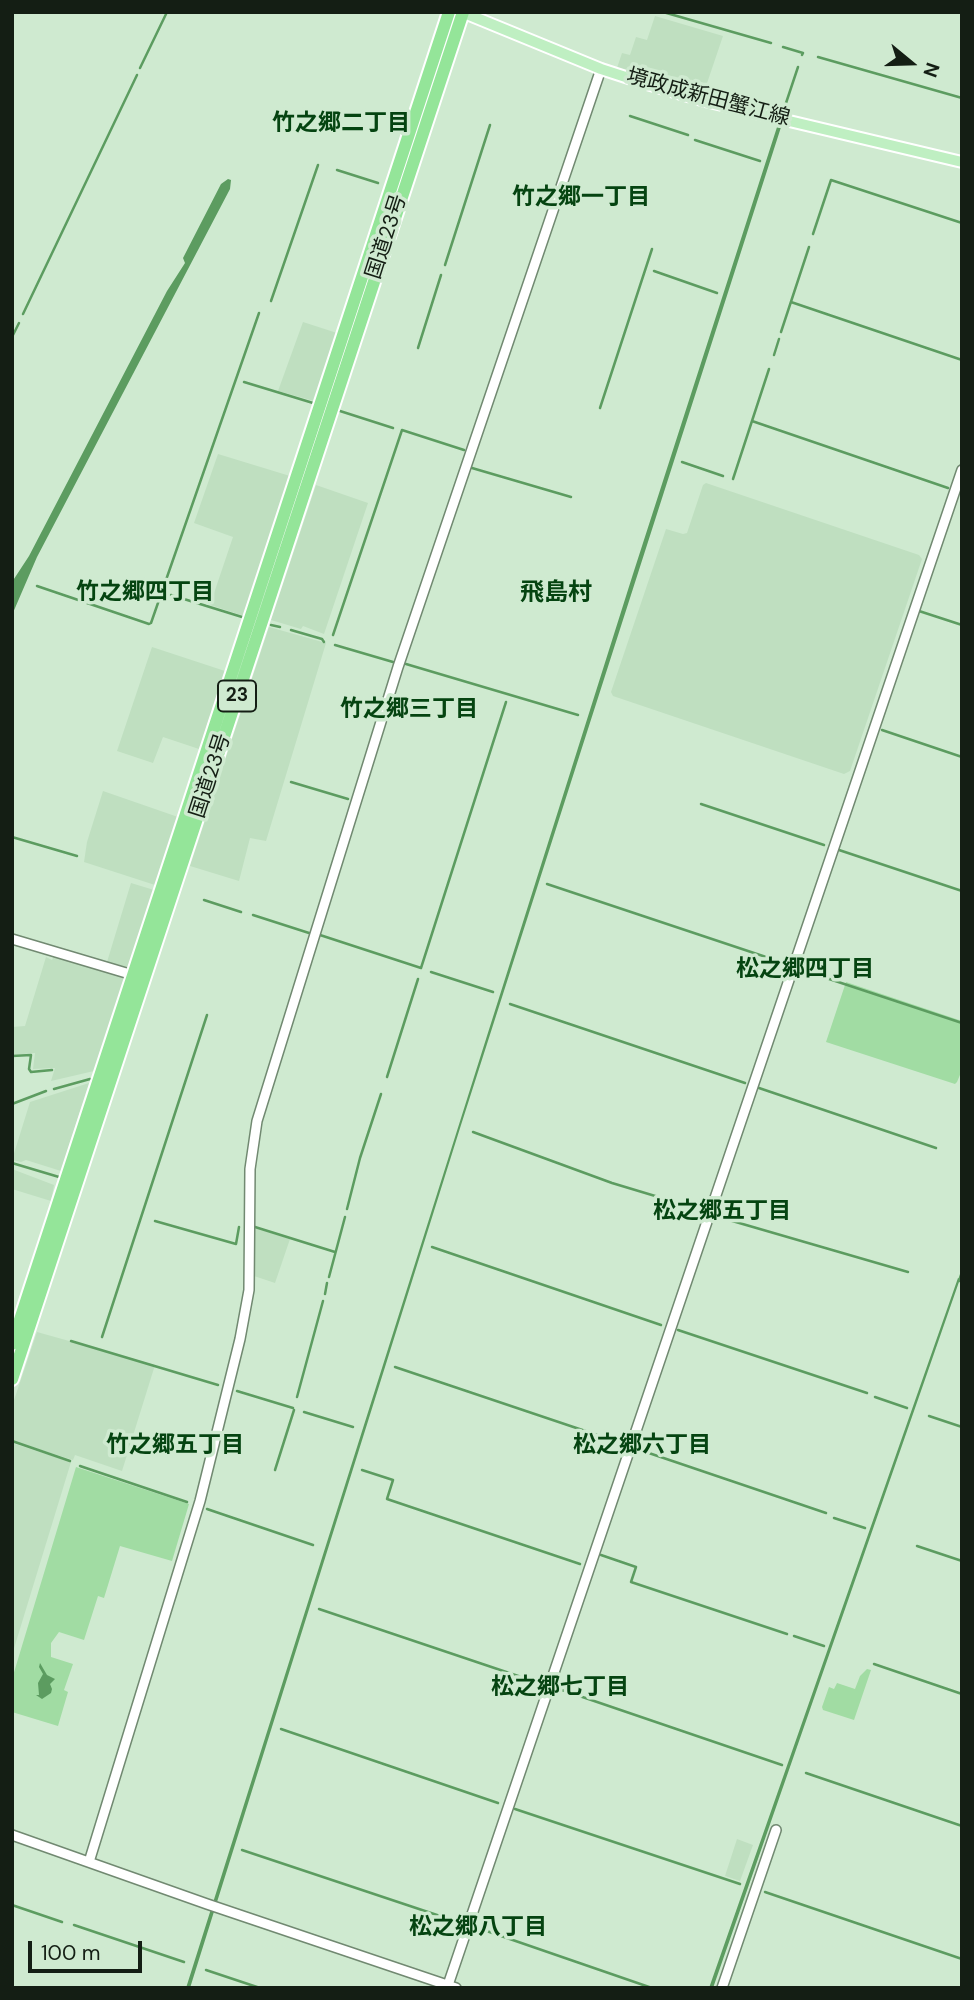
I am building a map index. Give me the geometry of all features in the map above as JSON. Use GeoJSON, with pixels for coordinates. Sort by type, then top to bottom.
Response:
{"type":"FeatureCollection","features":[{"type":"Feature","properties":{"kind":"highway","name":"国道23号"},"geometry":{"type":"LineString","coordinates":[[12,1344],[449,12]]}},
{"type":"Feature","properties":{"kind":"highway","name":"国道23号"},"geometry":{"type":"LineString","coordinates":[[12,1379],[462,12]]}},
{"type":"Feature","properties":{"kind":"main road","name":"境政成新田蟹江線"},"geometry":{"type":"LineString","coordinates":[[462,12],[601,69],[705,101],[962,162]]}},
{"type":"Feature","properties":{"kind":"street"},"geometry":{"type":"LineString","coordinates":[[89,1862],[200,1501],[240,1339],[249,1290],[250,1169],[257,1121],[400,661],[601,69]]}},
{"type":"Feature","properties":{"kind":"street"},"geometry":{"type":"LineString","coordinates":[[12,1835],[452,1987],[962,470]]}},
{"type":"Feature","properties":{"kind":"street"},"geometry":{"type":"LineString","coordinates":[[12,939],[133,975]]}},
{"type":"Feature","properties":{"kind":"street"},"geometry":{"type":"LineString","coordinates":[[722,1988],[776,1830]]}},
{"type":"Feature","properties":{"kind":"shaded area"},"geometry":{"type":"Polygon","coordinates":[[[655,16],[723,36],[703,95],[617,68],[622,53],[630,55],[636,37],[647,40],[655,16]]]}},
{"type":"Feature","properties":{"kind":"shaded area"},"geometry":{"type":"Polygon","coordinates":[[[778,124],[782,124],[461,1125],[190,1988],[186,1988],[633,574],[778,124]]]}},
{"type":"Feature","properties":{"kind":"shaded area"},"geometry":{"type":"Polygon","coordinates":[[[231,180],[230,189],[37,557],[12,615],[12,582],[29,556],[167,291],[185,263],[183,258],[221,184],[231,180]]]}},
{"type":"Feature","properties":{"kind":"shaded area"},"geometry":{"type":"Polygon","coordinates":[[[303,322],[337,333],[314,401],[278,391],[303,322]]]}},
{"type":"Feature","properties":{"kind":"shaded area"},"geometry":{"type":"Polygon","coordinates":[[[218,454],[290,476],[244,616],[210,605],[233,537],[194,523],[218,454]]]}},
{"type":"Feature","properties":{"kind":"shaded area"},"geometry":{"type":"Polygon","coordinates":[[[706,483],[919,555],[922,559],[850,771],[844,774],[613,696],[611,692],[666,529],[687,533],[706,483]]]}},
{"type":"Feature","properties":{"kind":"shaded area"},"geometry":{"type":"Polygon","coordinates":[[[316,485],[368,503],[324,634],[303,626],[301,629],[271,620],[316,485]]]}},
{"type":"Feature","properties":{"kind":"shaded area"},"geometry":{"type":"Polygon","coordinates":[[[269,627],[326,643],[266,841],[250,838],[239,881],[190,866],[269,627]]]}},
{"type":"Feature","properties":{"kind":"shaded area"},"geometry":{"type":"Polygon","coordinates":[[[152,647],[225,671],[199,749],[163,737],[153,763],[117,751],[152,647]]]}},
{"type":"Feature","properties":{"kind":"shaded area"},"geometry":{"type":"Polygon","coordinates":[[[103,791],[178,817],[155,885],[84,862],[87,842],[103,791]]]}},
{"type":"Feature","properties":{"kind":"shaded area"},"geometry":{"type":"Polygon","coordinates":[[[131,883],[154,890],[128,967],[107,962],[131,883]]]}},
{"type":"Feature","properties":{"kind":"shaded area"},"geometry":{"type":"Polygon","coordinates":[[[54,956],[125,977],[94,1071],[51,1081],[55,1068],[33,1069],[35,1053],[12,1055],[12,1027],[25,1026],[46,957],[52,960],[54,956]]]}},
{"type":"Feature","properties":{"kind":"shaded area"},"geometry":{"type":"Polygon","coordinates":[[[846,982],[962,1021],[962,1070],[957,1082],[955,1084],[826,1042],[846,982]]]}},
{"type":"Feature","properties":{"kind":"shaded area"},"geometry":{"type":"Polygon","coordinates":[[[89,1083],[61,1171],[26,1160],[12,1160],[30,1102],[89,1083]]]}},
{"type":"Feature","properties":{"kind":"shaded area"},"geometry":{"type":"Polygon","coordinates":[[[12,1169],[54,1185],[51,1201],[12,1189],[12,1169]]]}},
{"type":"Feature","properties":{"kind":"shaded area"},"geometry":{"type":"Polygon","coordinates":[[[254,1228],[290,1239],[275,1283],[254,1276],[254,1228]]]}},
{"type":"Feature","properties":{"kind":"shaded area"},"geometry":{"type":"Polygon","coordinates":[[[958,1278],[960,1279],[713,1988],[709,1988],[958,1278]]]}},
{"type":"Feature","properties":{"kind":"shaded area"},"geometry":{"type":"Polygon","coordinates":[[[37,1332],[155,1365],[122,1471],[75,1455],[73,1460],[12,1441],[12,1406],[37,1332]]]}},
{"type":"Feature","properties":{"kind":"shaded area"},"geometry":{"type":"Polygon","coordinates":[[[12,1443],[71,1462],[12,1655],[12,1443]]]}},
{"type":"Feature","properties":{"kind":"shaded area"},"geometry":{"type":"Polygon","coordinates":[[[76,1467],[189,1504],[172,1561],[120,1546],[104,1598],[98,1596],[84,1640],[59,1632],[51,1643],[51,1657],[73,1664],[64,1690],[68,1692],[58,1726],[12,1712],[12,1679],[76,1467]]]}},
{"type":"Feature","properties":{"kind":"shaded area"},"geometry":{"type":"Polygon","coordinates":[[[40,1663],[47,1675],[55,1679],[50,1684],[51,1693],[42,1699],[36,1695],[39,1695],[38,1683],[43,1674],[40,1663]]]}},
{"type":"Feature","properties":{"kind":"shaded area"},"geometry":{"type":"Polygon","coordinates":[[[867,1669],[871,1670],[854,1720],[823,1710],[829,1687],[834,1689],[837,1683],[855,1689],[860,1676],[867,1669]]]}},
{"type":"Feature","properties":{"kind":"shaded area"},"geometry":{"type":"Polygon","coordinates":[[[737,1839],[753,1845],[740,1881],[725,1876],[737,1839]]]}},
{"type":"Feature","properties":{"kind":"waterway"},"geometry":{"type":"LineString","coordinates":[[140,68],[167,12]]}},
{"type":"Feature","properties":{"kind":"waterway"},"geometry":{"type":"LineString","coordinates":[[663,12],[771,43]]}},
{"type":"Feature","properties":{"kind":"waterway"},"geometry":{"type":"LineString","coordinates":[[783,47],[803,53],[802,55]]}},
{"type":"Feature","properties":{"kind":"waterway"},"geometry":{"type":"LineString","coordinates":[[818,57],[962,98]]}},
{"type":"Feature","properties":{"kind":"waterway"},"geometry":{"type":"LineString","coordinates":[[783,112],[798,67]]}},
{"type":"Feature","properties":{"kind":"waterway"},"geometry":{"type":"LineString","coordinates":[[23,314],[137,75]]}},
{"type":"Feature","properties":{"kind":"waterway"},"geometry":{"type":"LineString","coordinates":[[630,116],[688,135]]}},
{"type":"Feature","properties":{"kind":"waterway"},"geometry":{"type":"LineString","coordinates":[[445,265],[490,125]]}},
{"type":"Feature","properties":{"kind":"waterway"},"geometry":{"type":"LineString","coordinates":[[695,140],[760,161]]}},
{"type":"Feature","properties":{"kind":"waterway"},"geometry":{"type":"LineString","coordinates":[[271,301],[318,165]]}},
{"type":"Feature","properties":{"kind":"waterway"},"geometry":{"type":"LineString","coordinates":[[337,170],[378,183]]}},
{"type":"Feature","properties":{"kind":"waterway"},"geometry":{"type":"LineString","coordinates":[[813,234],[831,180],[962,223]]}},
{"type":"Feature","properties":{"kind":"waterway"},"geometry":{"type":"LineString","coordinates":[[781,332],[809,247]]}},
{"type":"Feature","properties":{"kind":"waterway"},"geometry":{"type":"LineString","coordinates":[[600,408],[652,249]]}},
{"type":"Feature","properties":{"kind":"waterway"},"geometry":{"type":"LineString","coordinates":[[654,271],[717,293]]}},
{"type":"Feature","properties":{"kind":"waterway"},"geometry":{"type":"LineString","coordinates":[[418,348],[441,275]]}},
{"type":"Feature","properties":{"kind":"waterway"},"geometry":{"type":"LineString","coordinates":[[791,302],[962,360]]}},
{"type":"Feature","properties":{"kind":"waterway"},"geometry":{"type":"LineString","coordinates":[[37,586],[151,623],[259,313]]}},
{"type":"Feature","properties":{"kind":"waterway"},"geometry":{"type":"LineString","coordinates":[[12,337],[19,323]]}},
{"type":"Feature","properties":{"kind":"waterway"},"geometry":{"type":"LineString","coordinates":[[774,355],[779,339]]}},
{"type":"Feature","properties":{"kind":"waterway"},"geometry":{"type":"LineString","coordinates":[[733,479],[769,369]]}},
{"type":"Feature","properties":{"kind":"waterway"},"geometry":{"type":"LineString","coordinates":[[244,382],[313,403]]}},
{"type":"Feature","properties":{"kind":"waterway"},"geometry":{"type":"LineString","coordinates":[[340,411],[393,428]]}},
{"type":"Feature","properties":{"kind":"waterway"},"geometry":{"type":"LineString","coordinates":[[752,421],[948,488]]}},
{"type":"Feature","properties":{"kind":"waterway"},"geometry":{"type":"LineString","coordinates":[[333,635],[402,430],[464,450]]}},
{"type":"Feature","properties":{"kind":"waterway"},"geometry":{"type":"LineString","coordinates":[[682,462],[723,476]]}},
{"type":"Feature","properties":{"kind":"waterway"},"geometry":{"type":"LineString","coordinates":[[472,468],[571,497]]}},
{"type":"Feature","properties":{"kind":"waterway"},"geometry":{"type":"LineString","coordinates":[[171,595],[242,617]]}},
{"type":"Feature","properties":{"kind":"waterway"},"geometry":{"type":"LineString","coordinates":[[919,611],[962,625]]}},
{"type":"Feature","properties":{"kind":"waterway"},"geometry":{"type":"LineString","coordinates":[[271,625],[280,627]]}},
{"type":"Feature","properties":{"kind":"waterway"},"geometry":{"type":"LineString","coordinates":[[291,630],[322,639],[324,642]]}},
{"type":"Feature","properties":{"kind":"waterway"},"geometry":{"type":"LineString","coordinates":[[335,645],[393,662]]}},
{"type":"Feature","properties":{"kind":"waterway"},"geometry":{"type":"LineString","coordinates":[[406,664],[578,715]]}},
{"type":"Feature","properties":{"kind":"waterway"},"geometry":{"type":"LineString","coordinates":[[320,935],[421,968],[506,702]]}},
{"type":"Feature","properties":{"kind":"waterway"},"geometry":{"type":"LineString","coordinates":[[882,730],[962,757]]}},
{"type":"Feature","properties":{"kind":"waterway"},"geometry":{"type":"LineString","coordinates":[[291,782],[348,799]]}},
{"type":"Feature","properties":{"kind":"waterway"},"geometry":{"type":"LineString","coordinates":[[701,804],[824,845]]}},
{"type":"Feature","properties":{"kind":"waterway"},"geometry":{"type":"LineString","coordinates":[[12,837],[77,856]]}},
{"type":"Feature","properties":{"kind":"waterway"},"geometry":{"type":"LineString","coordinates":[[839,850],[962,891]]}},
{"type":"Feature","properties":{"kind":"waterway"},"geometry":{"type":"LineString","coordinates":[[547,884],[784,963]]}},
{"type":"Feature","properties":{"kind":"waterway"},"geometry":{"type":"LineString","coordinates":[[204,900],[241,912]]}},
{"type":"Feature","properties":{"kind":"waterway"},"geometry":{"type":"LineString","coordinates":[[253,915],[309,933]]}},
{"type":"Feature","properties":{"kind":"waterway"},"geometry":{"type":"LineString","coordinates":[[799,969],[962,1023]]}},
{"type":"Feature","properties":{"kind":"waterway"},"geometry":{"type":"LineString","coordinates":[[431,972],[493,992]]}},
{"type":"Feature","properties":{"kind":"waterway"},"geometry":{"type":"LineString","coordinates":[[387,1077],[418,979]]}},
{"type":"Feature","properties":{"kind":"waterway"},"geometry":{"type":"LineString","coordinates":[[510,1004],[745,1083]]}},
{"type":"Feature","properties":{"kind":"waterway"},"geometry":{"type":"LineString","coordinates":[[102,1337],[207,1015]]}},
{"type":"Feature","properties":{"kind":"waterway"},"geometry":{"type":"LineString","coordinates":[[12,1056],[31,1055],[31,1072],[52,1070]]}},
{"type":"Feature","properties":{"kind":"waterway"},"geometry":{"type":"LineString","coordinates":[[54,1089],[90,1079]]}},
{"type":"Feature","properties":{"kind":"waterway"},"geometry":{"type":"LineString","coordinates":[[759,1088],[936,1148]]}},
{"type":"Feature","properties":{"kind":"waterway"},"geometry":{"type":"LineString","coordinates":[[12,1104],[46,1091]]}},
{"type":"Feature","properties":{"kind":"waterway"},"geometry":{"type":"LineString","coordinates":[[347,1209],[381,1094]]}},
{"type":"Feature","properties":{"kind":"waterway"},"geometry":{"type":"LineString","coordinates":[[473,1132],[612,1183],[695,1208]]}},
{"type":"Feature","properties":{"kind":"waterway"},"geometry":{"type":"LineString","coordinates":[[12,1163],[59,1177]]}},
{"type":"Feature","properties":{"kind":"waterway"},"geometry":{"type":"LineString","coordinates":[[329,1277],[345,1217]]}},
{"type":"Feature","properties":{"kind":"waterway"},"geometry":{"type":"LineString","coordinates":[[722,1218],[908,1272]]}},
{"type":"Feature","properties":{"kind":"waterway"},"geometry":{"type":"LineString","coordinates":[[155,1221],[236,1244],[239,1227]]}},
{"type":"Feature","properties":{"kind":"waterway"},"geometry":{"type":"LineString","coordinates":[[255,1227],[335,1252]]}},
{"type":"Feature","properties":{"kind":"waterway"},"geometry":{"type":"LineString","coordinates":[[432,1247],[661,1325]]}},
{"type":"Feature","properties":{"kind":"waterway"},"geometry":{"type":"LineString","coordinates":[[959,1281],[962,1272]]}},
{"type":"Feature","properties":{"kind":"waterway"},"geometry":{"type":"LineString","coordinates":[[325,1294],[327,1283]]}},
{"type":"Feature","properties":{"kind":"waterway"},"geometry":{"type":"LineString","coordinates":[[297,1397],[323,1301]]}},
{"type":"Feature","properties":{"kind":"waterway"},"geometry":{"type":"LineString","coordinates":[[678,1330],[867,1393]]}},
{"type":"Feature","properties":{"kind":"waterway"},"geometry":{"type":"LineString","coordinates":[[71,1341],[218,1385]]}},
{"type":"Feature","properties":{"kind":"waterway"},"geometry":{"type":"LineString","coordinates":[[395,1367],[621,1443]]}},
{"type":"Feature","properties":{"kind":"waterway"},"geometry":{"type":"LineString","coordinates":[[237,1391],[293,1408]]}},
{"type":"Feature","properties":{"kind":"waterway"},"geometry":{"type":"LineString","coordinates":[[875,1397],[907,1408]]}},
{"type":"Feature","properties":{"kind":"waterway"},"geometry":{"type":"LineString","coordinates":[[275,1470],[294,1410]]}},
{"type":"Feature","properties":{"kind":"waterway"},"geometry":{"type":"LineString","coordinates":[[304,1412],[353,1427]]}},
{"type":"Feature","properties":{"kind":"waterway"},"geometry":{"type":"LineString","coordinates":[[929,1416],[962,1427]]}},
{"type":"Feature","properties":{"kind":"waterway"},"geometry":{"type":"LineString","coordinates":[[12,1441],[70,1461]]}},
{"type":"Feature","properties":{"kind":"waterway"},"geometry":{"type":"LineString","coordinates":[[637,1449],[826,1513]]}},
{"type":"Feature","properties":{"kind":"waterway"},"geometry":{"type":"LineString","coordinates":[[80,1466],[187,1502]]}},
{"type":"Feature","properties":{"kind":"waterway"},"geometry":{"type":"LineString","coordinates":[[362,1470],[393,1480],[387,1499],[580,1564]]}},
{"type":"Feature","properties":{"kind":"waterway"},"geometry":{"type":"LineString","coordinates":[[207,1509],[313,1545]]}},
{"type":"Feature","properties":{"kind":"waterway"},"geometry":{"type":"LineString","coordinates":[[834,1518],[865,1528]]}},
{"type":"Feature","properties":{"kind":"waterway"},"geometry":{"type":"LineString","coordinates":[[917,1546],[962,1561]]}},
{"type":"Feature","properties":{"kind":"waterway"},"geometry":{"type":"LineString","coordinates":[[601,1555],[636,1567],[631,1582],[787,1634]]}},
{"type":"Feature","properties":{"kind":"waterway"},"geometry":{"type":"LineString","coordinates":[[319,1609],[539,1683]]}},
{"type":"Feature","properties":{"kind":"waterway"},"geometry":{"type":"LineString","coordinates":[[794,1636],[824,1646]]}},
{"type":"Feature","properties":{"kind":"waterway"},"geometry":{"type":"LineString","coordinates":[[874,1664],[962,1694]]}},
{"type":"Feature","properties":{"kind":"waterway"},"geometry":{"type":"LineString","coordinates":[[556,1688],[782,1765]]}},
{"type":"Feature","properties":{"kind":"waterway"},"geometry":{"type":"LineString","coordinates":[[281,1729],[498,1803]]}},
{"type":"Feature","properties":{"kind":"waterway"},"geometry":{"type":"LineString","coordinates":[[806,1773],[962,1826]]}},
{"type":"Feature","properties":{"kind":"waterway"},"geometry":{"type":"LineString","coordinates":[[515,1809],[740,1884]]}},
{"type":"Feature","properties":{"kind":"waterway"},"geometry":{"type":"LineString","coordinates":[[242,1850],[458,1922]]}},
{"type":"Feature","properties":{"kind":"waterway"},"geometry":{"type":"LineString","coordinates":[[765,1892],[962,1959]]}},
{"type":"Feature","properties":{"kind":"waterway"},"geometry":{"type":"LineString","coordinates":[[12,1905],[62,1922]]}},
{"type":"Feature","properties":{"kind":"waterway"},"geometry":{"type":"LineString","coordinates":[[74,1925],[184,1962]]}},
{"type":"Feature","properties":{"kind":"waterway"},"geometry":{"type":"LineString","coordinates":[[475,1927],[652,1988]]}},
{"type":"Feature","properties":{"kind":"waterway"},"geometry":{"type":"LineString","coordinates":[[206,1970],[260,1988]]}},
{"type":"Feature","properties":{"kind":"district","name":"竹之郷二丁目"},"geometry":{"type":"Point","coordinates":[341,124]}},
{"type":"Feature","properties":{"kind":"district","name":"竹之郷一丁目"},"geometry":{"type":"Point","coordinates":[581,198]}},
{"type":"Feature","properties":{"kind":"district","name":"竹之郷四丁目"},"geometry":{"type":"Point","coordinates":[145,593]}},
{"type":"Feature","properties":{"kind":"district","name":"飛島村"},"geometry":{"type":"Point","coordinates":[556,594]}},
{"type":"Feature","properties":{"kind":"district","name":"竹之郷三丁目"},"geometry":{"type":"Point","coordinates":[409,710]}},
{"type":"Feature","properties":{"kind":"district","name":"松之郷四丁目"},"geometry":{"type":"Point","coordinates":[805,970]}},
{"type":"Feature","properties":{"kind":"district","name":"松之郷五丁目"},"geometry":{"type":"Point","coordinates":[722,1212]}},
{"type":"Feature","properties":{"kind":"district","name":"竹之郷五丁目"},"geometry":{"type":"Point","coordinates":[175,1446]}},
{"type":"Feature","properties":{"kind":"district","name":"松之郷六丁目"},"geometry":{"type":"Point","coordinates":[642,1446]}},
{"type":"Feature","properties":{"kind":"district","name":"松之郷七丁目"},"geometry":{"type":"Point","coordinates":[560,1688]}},
{"type":"Feature","properties":{"kind":"district","name":"松之郷八丁目"},"geometry":{"type":"Point","coordinates":[478,1928]}}]}
